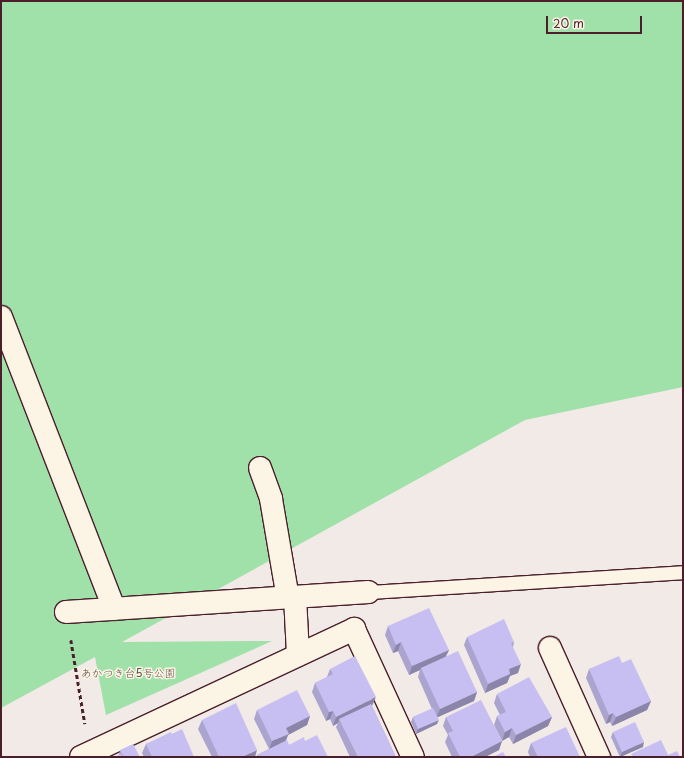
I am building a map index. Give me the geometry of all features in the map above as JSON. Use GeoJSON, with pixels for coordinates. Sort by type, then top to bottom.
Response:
{"type":"FeatureCollection","features":[{"type":"Feature","properties":{"kind":"street"},"geometry":{"type":"LineString","coordinates":[[1,317],[114,609]]}},
{"type":"Feature","properties":{"kind":"street"},"geometry":{"type":"LineString","coordinates":[[260,468],[271,499],[292,597],[298,655]]}},
{"type":"Feature","properties":{"kind":"street"},"geometry":{"type":"LineString","coordinates":[[66,612],[368,592]]}},
{"type":"Feature","properties":{"kind":"street"},"geometry":{"type":"LineString","coordinates":[[84,755],[354,629],[413,757]]}},
{"type":"Feature","properties":{"kind":"street"},"geometry":{"type":"LineString","coordinates":[[550,648],[600,757]]}},
{"type":"Feature","properties":{"kind":"lane"},"geometry":{"type":"LineString","coordinates":[[368,592],[683,572]]}},
{"type":"Feature","properties":{"kind":"path"},"geometry":{"type":"LineString","coordinates":[[66,612],[84,755]]}},
{"type":"Feature","properties":{"kind":"green space","name":"あかつき台5号公園"},"geometry":{"type":"Polygon","coordinates":[[[1,1],[683,1],[683,387],[525,420],[122,642],[272,641],[106,715],[95,657],[1,708],[1,1]]]}},
{"type":"Feature","properties":{"kind":"building"},"geometry":{"type":"Polygon","coordinates":[[[429,608],[449,650],[412,666],[401,642],[396,645],[388,626],[429,608]]]}},
{"type":"Feature","properties":{"kind":"building"},"geometry":{"type":"Polygon","coordinates":[[[504,619],[514,642],[511,643],[521,664],[509,669],[510,674],[488,684],[467,637],[504,619]]]}},
{"type":"Feature","properties":{"kind":"building"},"geometry":{"type":"Polygon","coordinates":[[[458,651],[477,692],[440,709],[421,668],[458,651]]]}},
{"type":"Feature","properties":{"kind":"building"},"geometry":{"type":"Polygon","coordinates":[[[355,656],[376,697],[336,717],[333,711],[329,712],[315,683],[333,674],[330,669],[355,656]]]}},
{"type":"Feature","properties":{"kind":"building"},"geometry":{"type":"Polygon","coordinates":[[[619,656],[622,663],[631,659],[651,701],[616,717],[613,713],[609,715],[589,669],[619,656]]]}},
{"type":"Feature","properties":{"kind":"building"},"geometry":{"type":"Polygon","coordinates":[[[529,677],[552,717],[516,735],[512,728],[505,732],[497,716],[506,712],[497,694],[529,677]]]}},
{"type":"Feature","properties":{"kind":"building"},"geometry":{"type":"Polygon","coordinates":[[[297,690],[310,716],[286,728],[289,734],[272,741],[257,710],[297,690]]]}},
{"type":"Feature","properties":{"kind":"building"},"geometry":{"type":"Polygon","coordinates":[[[481,700],[502,741],[471,757],[460,757],[448,733],[453,731],[446,717],[481,700]]]}},
{"type":"Feature","properties":{"kind":"building"},"geometry":{"type":"Polygon","coordinates":[[[236,703],[257,750],[242,757],[219,757],[202,720],[236,703]]]}},
{"type":"Feature","properties":{"kind":"building"},"geometry":{"type":"Polygon","coordinates":[[[371,704],[395,755],[391,757],[358,757],[339,719],[371,704]]]}},
{"type":"Feature","properties":{"kind":"building"},"geometry":{"type":"Polygon","coordinates":[[[433,708],[439,720],[418,729],[413,717],[433,708]]]}},
{"type":"Feature","properties":{"kind":"building"},"geometry":{"type":"Polygon","coordinates":[[[635,722],[644,742],[622,752],[613,732],[635,722]]]}},
{"type":"Feature","properties":{"kind":"building"},"geometry":{"type":"Polygon","coordinates":[[[566,727],[580,757],[538,757],[531,743],[566,727]]]}},
{"type":"Feature","properties":{"kind":"building"},"geometry":{"type":"Polygon","coordinates":[[[182,729],[194,757],[152,757],[146,744],[171,732],[172,734],[182,729]]]}},
{"type":"Feature","properties":{"kind":"building"},"geometry":{"type":"Polygon","coordinates":[[[317,735],[328,757],[258,757],[257,755],[287,740],[289,745],[304,737],[305,741],[317,735]]]}},
{"type":"Feature","properties":{"kind":"building"},"geometry":{"type":"Polygon","coordinates":[[[661,740],[668,755],[677,751],[680,757],[633,757],[631,754],[661,740]]]}},
{"type":"Feature","properties":{"kind":"building"},"geometry":{"type":"Polygon","coordinates":[[[133,744],[140,757],[124,757],[120,750],[133,744]]]}},
{"type":"Feature","properties":{"kind":"building"},"geometry":{"type":"Polygon","coordinates":[[[503,752],[506,757],[493,757],[503,752]]]}},
{"type":"Feature","properties":{"kind":"building"},"geometry":{"type":"Polygon","coordinates":[[[121,754],[123,757],[115,757],[121,754]]]}}]}
